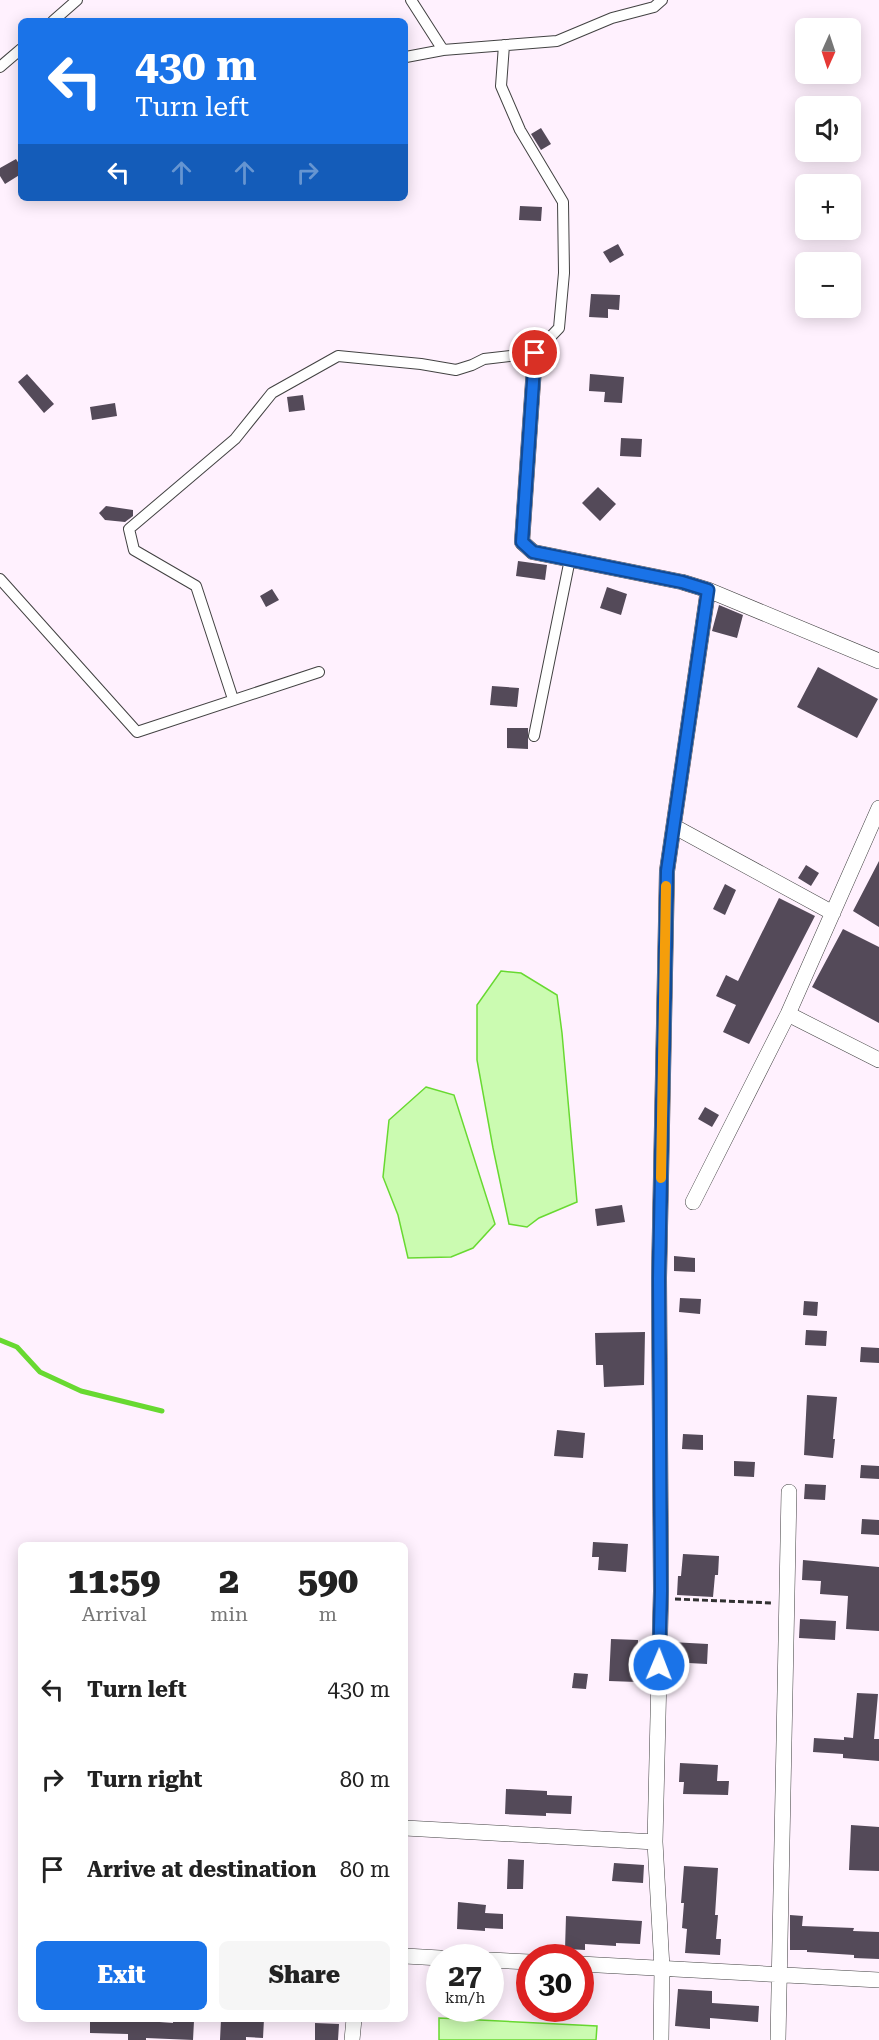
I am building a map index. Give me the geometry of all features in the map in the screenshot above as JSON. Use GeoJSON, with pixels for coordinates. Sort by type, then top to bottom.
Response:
{"type":"FeatureCollection","features":[{"type":"Feature","properties":{"kind":"street"},"geometry":{"type":"LineString","coordinates":[[56,18],[77,0]]}},
{"type":"Feature","properties":{"kind":"street"},"geometry":{"type":"LineString","coordinates":[[411,0],[443,50]]}},
{"type":"Feature","properties":{"kind":"street"},"geometry":{"type":"LineString","coordinates":[[408,57],[443,50],[557,42],[612,18],[654,7],[662,0]]}},
{"type":"Feature","properties":{"kind":"street"},"geometry":{"type":"LineString","coordinates":[[234,699],[196,586],[134,550],[129,529],[235,440],[272,393],[338,356],[421,364],[456,370],[484,359],[535,353],[559,328],[564,273],[563,202],[520,130],[501,86],[504,45]]}},
{"type":"Feature","properties":{"kind":"street"},"geometry":{"type":"LineString","coordinates":[[0,67],[18,52]]}},
{"type":"Feature","properties":{"kind":"street"},"geometry":{"type":"LineString","coordinates":[[535,353],[522,542],[533,552],[682,582],[708,590],[879,661]]}},
{"type":"Feature","properties":{"kind":"street"},"geometry":{"type":"LineString","coordinates":[[534,736],[570,559]]}},
{"type":"Feature","properties":{"kind":"street"},"geometry":{"type":"LineString","coordinates":[[0,579],[137,732],[319,672]]}},
{"type":"Feature","properties":{"kind":"street"},"geometry":{"type":"LineString","coordinates":[[661,2040],[662,1968],[655,1842],[660,1599],[659,1266],[667,871],[708,590]]}},
{"type":"Feature","properties":{"kind":"street"},"geometry":{"type":"LineString","coordinates":[[693,1202],[788,1014],[879,808]]}},
{"type":"Feature","properties":{"kind":"street"},"geometry":{"type":"LineString","coordinates":[[675,827],[833,913]]}},
{"type":"Feature","properties":{"kind":"street"},"geometry":{"type":"LineString","coordinates":[[788,1014],[879,1060]]}},
{"type":"Feature","properties":{"kind":"street"},"geometry":{"type":"LineString","coordinates":[[778,2040],[789,1492]]}},
{"type":"Feature","properties":{"kind":"street"},"geometry":{"type":"LineString","coordinates":[[408,1828],[655,1842]]}},
{"type":"Feature","properties":{"kind":"street"},"geometry":{"type":"LineString","coordinates":[[408,1956],[426,1957]]}},
{"type":"Feature","properties":{"kind":"street"},"geometry":{"type":"LineString","coordinates":[[594,1966],[879,1980]]}},
{"type":"Feature","properties":{"kind":"street"},"geometry":{"type":"LineString","coordinates":[[352,2040],[354,2022]]}},
{"type":"Feature","properties":{"kind":"path"},"geometry":{"type":"LineString","coordinates":[[660,1599],[787,1603]]}},
{"type":"Feature","properties":{"kind":"shaded area"},"geometry":{"type":"Polygon","coordinates":[[[501,971],[521,973],[557,995],[562,1033],[577,1202],[539,1218],[527,1227],[509,1224],[477,1060],[477,1005],[501,971]]]}},
{"type":"Feature","properties":{"kind":"shaded area"},"geometry":{"type":"Polygon","coordinates":[[[426,1087],[454,1095],[495,1224],[473,1248],[451,1257],[408,1258],[398,1215],[383,1177],[389,1120],[426,1087]]]}},
{"type":"Feature","properties":{"kind":"shaded area"},"geometry":{"type":"Polygon","coordinates":[[[504,2021],[597,2026],[596,2040],[439,2040],[439,2022],[504,2021]]]}},
{"type":"Feature","properties":{"kind":"building"},"geometry":{"type":"Polygon","coordinates":[[[541,128],[551,144],[541,150],[531,134],[541,128]]]}},
{"type":"Feature","properties":{"kind":"building"},"geometry":{"type":"Polygon","coordinates":[[[16,159],[18,176],[5,184],[0,176],[0,168],[16,159]]]}},
{"type":"Feature","properties":{"kind":"building"},"geometry":{"type":"Polygon","coordinates":[[[520,206],[542,207],[541,221],[519,220],[520,206]]]}},
{"type":"Feature","properties":{"kind":"building"},"geometry":{"type":"Polygon","coordinates":[[[618,244],[624,255],[610,263],[603,252],[618,244]]]}},
{"type":"Feature","properties":{"kind":"building"},"geometry":{"type":"Polygon","coordinates":[[[591,294],[620,295],[619,310],[608,309],[608,318],[589,317],[591,294]]]}},
{"type":"Feature","properties":{"kind":"building"},"geometry":{"type":"Polygon","coordinates":[[[27,374],[54,404],[44,413],[18,382],[27,374]]]}},
{"type":"Feature","properties":{"kind":"building"},"geometry":{"type":"Polygon","coordinates":[[[590,374],[624,377],[622,403],[604,402],[605,392],[589,391],[590,374]]]}},
{"type":"Feature","properties":{"kind":"building"},"geometry":{"type":"Polygon","coordinates":[[[303,395],[305,410],[289,412],[287,397],[303,395]]]}},
{"type":"Feature","properties":{"kind":"building"},"geometry":{"type":"Polygon","coordinates":[[[115,403],[117,416],[92,420],[90,407],[115,403]]]}},
{"type":"Feature","properties":{"kind":"building"},"geometry":{"type":"Polygon","coordinates":[[[621,438],[642,439],[641,457],[620,456],[621,438]]]}},
{"type":"Feature","properties":{"kind":"building"},"geometry":{"type":"Polygon","coordinates":[[[598,487],[616,504],[600,521],[582,503],[598,487]]]}},
{"type":"Feature","properties":{"kind":"building"},"geometry":{"type":"Polygon","coordinates":[[[106,506],[133,510],[133,516],[125,522],[105,520],[99,513],[106,506]]]}},
{"type":"Feature","properties":{"kind":"building"},"geometry":{"type":"Polygon","coordinates":[[[518,561],[547,565],[545,580],[516,576],[518,561]]]}},
{"type":"Feature","properties":{"kind":"building"},"geometry":{"type":"Polygon","coordinates":[[[607,587],[627,594],[621,615],[600,608],[607,587]]]}},
{"type":"Feature","properties":{"kind":"building"},"geometry":{"type":"Polygon","coordinates":[[[272,589],[279,600],[266,607],[260,596],[272,589]]]}},
{"type":"Feature","properties":{"kind":"building"},"geometry":{"type":"Polygon","coordinates":[[[719,605],[743,615],[737,638],[712,631],[719,605]]]}},
{"type":"Feature","properties":{"kind":"building"},"geometry":{"type":"Polygon","coordinates":[[[818,667],[878,699],[857,738],[797,707],[818,667]]]}},
{"type":"Feature","properties":{"kind":"building"},"geometry":{"type":"Polygon","coordinates":[[[492,686],[519,688],[517,707],[490,705],[492,686]]]}},
{"type":"Feature","properties":{"kind":"building"},"geometry":{"type":"Polygon","coordinates":[[[507,728],[528,728],[528,749],[507,748],[507,728]]]}},
{"type":"Feature","properties":{"kind":"building"},"geometry":{"type":"Polygon","coordinates":[[[879,861],[879,927],[853,911],[879,861]]]}},
{"type":"Feature","properties":{"kind":"building"},"geometry":{"type":"Polygon","coordinates":[[[806,865],[819,873],[811,886],[798,878],[806,865]]]}},
{"type":"Feature","properties":{"kind":"building"},"geometry":{"type":"Polygon","coordinates":[[[725,884],[736,890],[725,915],[713,909],[725,884]]]}},
{"type":"Feature","properties":{"kind":"building"},"geometry":{"type":"Polygon","coordinates":[[[779,898],[815,916],[749,1044],[723,1032],[736,1005],[716,996],[726,975],[738,981],[779,898]]]}},
{"type":"Feature","properties":{"kind":"building"},"geometry":{"type":"Polygon","coordinates":[[[843,929],[879,947],[879,1023],[812,987],[843,929]]]}},
{"type":"Feature","properties":{"kind":"building"},"geometry":{"type":"Polygon","coordinates":[[[705,1107],[719,1115],[712,1127],[698,1119],[705,1107]]]}},
{"type":"Feature","properties":{"kind":"building"},"geometry":{"type":"Polygon","coordinates":[[[622,1205],[625,1222],[597,1226],[595,1209],[622,1205]]]}},
{"type":"Feature","properties":{"kind":"building"},"geometry":{"type":"Polygon","coordinates":[[[674,1256],[695,1258],[695,1272],[674,1271],[674,1256]]]}},
{"type":"Feature","properties":{"kind":"building"},"geometry":{"type":"Polygon","coordinates":[[[680,1298],[701,1299],[700,1314],[679,1312],[680,1298]]]}},
{"type":"Feature","properties":{"kind":"building"},"geometry":{"type":"Polygon","coordinates":[[[804,1301],[818,1302],[817,1316],[803,1315],[804,1301]]]}},
{"type":"Feature","properties":{"kind":"building"},"geometry":{"type":"Polygon","coordinates":[[[806,1330],[827,1331],[826,1346],[805,1345],[806,1330]]]}},
{"type":"Feature","properties":{"kind":"building"},"geometry":{"type":"Polygon","coordinates":[[[645,1332],[644,1385],[604,1387],[603,1365],[596,1365],[595,1333],[645,1332]]]}},
{"type":"Feature","properties":{"kind":"building"},"geometry":{"type":"Polygon","coordinates":[[[861,1347],[879,1348],[879,1363],[860,1362],[861,1347]]]}},
{"type":"Feature","properties":{"kind":"building"},"geometry":{"type":"Polygon","coordinates":[[[807,1395],[837,1397],[833,1458],[804,1455],[807,1395]]]}},
{"type":"Feature","properties":{"kind":"building"},"geometry":{"type":"Polygon","coordinates":[[[557,1430],[585,1433],[583,1458],[554,1456],[557,1430]]]}},
{"type":"Feature","properties":{"kind":"building"},"geometry":{"type":"Polygon","coordinates":[[[683,1434],[703,1435],[703,1450],[682,1449],[683,1434]]]}},
{"type":"Feature","properties":{"kind":"building"},"geometry":{"type":"Polygon","coordinates":[[[734,1461],[755,1462],[754,1477],[734,1476],[734,1461]]]}},
{"type":"Feature","properties":{"kind":"building"},"geometry":{"type":"Polygon","coordinates":[[[861,1465],[879,1466],[879,1479],[860,1478],[861,1465]]]}},
{"type":"Feature","properties":{"kind":"building"},"geometry":{"type":"Polygon","coordinates":[[[805,1484],[826,1485],[825,1500],[804,1499],[805,1484]]]}},
{"type":"Feature","properties":{"kind":"building"},"geometry":{"type":"Polygon","coordinates":[[[862,1519],[879,1520],[879,1535],[861,1534],[862,1519]]]}},
{"type":"Feature","properties":{"kind":"building"},"geometry":{"type":"Polygon","coordinates":[[[593,1542],[628,1544],[626,1572],[598,1570],[599,1557],[592,1557],[593,1542]]]}},
{"type":"Feature","properties":{"kind":"building"},"geometry":{"type":"Polygon","coordinates":[[[683,1554],[719,1556],[713,1597],[677,1595],[683,1554]]]}},
{"type":"Feature","properties":{"kind":"building"},"geometry":{"type":"Polygon","coordinates":[[[803,1560],[879,1567],[879,1631],[846,1629],[848,1596],[820,1594],[821,1581],[802,1580],[803,1560]]]}},
{"type":"Feature","properties":{"kind":"building"},"geometry":{"type":"Polygon","coordinates":[[[800,1619],[836,1621],[835,1640],[799,1638],[800,1619]]]}},
{"type":"Feature","properties":{"kind":"building"},"geometry":{"type":"Polygon","coordinates":[[[611,1639],[638,1640],[637,1682],[609,1681],[611,1639]]]}},
{"type":"Feature","properties":{"kind":"building"},"geometry":{"type":"Polygon","coordinates":[[[671,1642],[708,1644],[707,1664],[670,1662],[671,1642]]]}},
{"type":"Feature","properties":{"kind":"building"},"geometry":{"type":"Polygon","coordinates":[[[574,1673],[588,1674],[586,1689],[572,1688],[574,1673]]]}},
{"type":"Feature","properties":{"kind":"building"},"geometry":{"type":"Polygon","coordinates":[[[857,1693],[878,1694],[874,1739],[879,1739],[879,1761],[843,1758],[843,1754],[813,1752],[814,1738],[844,1740],[844,1737],[853,1738],[857,1693]]]}},
{"type":"Feature","properties":{"kind":"building"},"geometry":{"type":"Polygon","coordinates":[[[680,1763],[718,1765],[717,1781],[729,1781],[728,1795],[683,1794],[684,1782],[679,1782],[680,1763]]]}},
{"type":"Feature","properties":{"kind":"building"},"geometry":{"type":"Polygon","coordinates":[[[506,1789],[547,1791],[547,1795],[572,1796],[571,1814],[546,1813],[546,1816],[505,1814],[506,1789]]]}},
{"type":"Feature","properties":{"kind":"building"},"geometry":{"type":"Polygon","coordinates":[[[851,1825],[879,1827],[879,1871],[849,1870],[851,1825]]]}},
{"type":"Feature","properties":{"kind":"building"},"geometry":{"type":"Polygon","coordinates":[[[508,1859],[524,1860],[523,1889],[507,1889],[508,1859]]]}},
{"type":"Feature","properties":{"kind":"building"},"geometry":{"type":"Polygon","coordinates":[[[614,1863],[644,1865],[643,1883],[612,1881],[614,1863]]]}},
{"type":"Feature","properties":{"kind":"building"},"geometry":{"type":"Polygon","coordinates":[[[684,1866],[718,1868],[715,1915],[718,1915],[716,1939],[721,1939],[720,1955],[685,1953],[687,1929],[682,1928],[684,1903],[681,1903],[684,1866]]]}},
{"type":"Feature","properties":{"kind":"building"},"geometry":{"type":"Polygon","coordinates":[[[458,1902],[486,1905],[485,1913],[503,1914],[503,1929],[485,1928],[485,1931],[457,1929],[458,1902]]]}},
{"type":"Feature","properties":{"kind":"building"},"geometry":{"type":"Polygon","coordinates":[[[790,1915],[803,1916],[802,1926],[854,1928],[853,1931],[879,1932],[879,1959],[790,1950],[790,1915]]]}},
{"type":"Feature","properties":{"kind":"building"},"geometry":{"type":"Polygon","coordinates":[[[566,1916],[642,1921],[640,1944],[616,1943],[616,1946],[565,1944],[566,1916]]]}},
{"type":"Feature","properties":{"kind":"building"},"geometry":{"type":"Polygon","coordinates":[[[678,1989],[712,1991],[712,2003],[759,2006],[758,2022],[710,2018],[710,2029],[675,2026],[678,1989]]]}},
{"type":"Feature","properties":{"kind":"building"},"geometry":{"type":"Polygon","coordinates":[[[90,2022],[194,2022],[193,2040],[146,2038],[146,2040],[128,2040],[128,2034],[90,2033],[90,2022]]]}},
{"type":"Feature","properties":{"kind":"building"},"geometry":{"type":"Polygon","coordinates":[[[221,2022],[264,2022],[263,2038],[220,2040],[221,2022]]]}},
{"type":"Feature","properties":{"kind":"building"},"geometry":{"type":"Polygon","coordinates":[[[315,2023],[339,2024],[338,2040],[315,2040],[315,2023]]]}},
{"type":"Feature","properties":{"kind":"waterway"},"geometry":{"type":"LineString","coordinates":[[0,1340],[17,1347],[40,1372],[81,1391],[162,1411]]}},
{"type":"Feature","properties":{"kind":"slow traffic"},"geometry":{"type":"LineString","coordinates":[[661,1178],[666,886]]}},
{"type":"Feature","properties":{"kind":"route"},"geometry":{"type":"LineString","coordinates":[[535,353],[522,542],[533,552],[682,582],[708,590],[667,871],[659,1278],[661,1591],[659,1665]]}}]}
